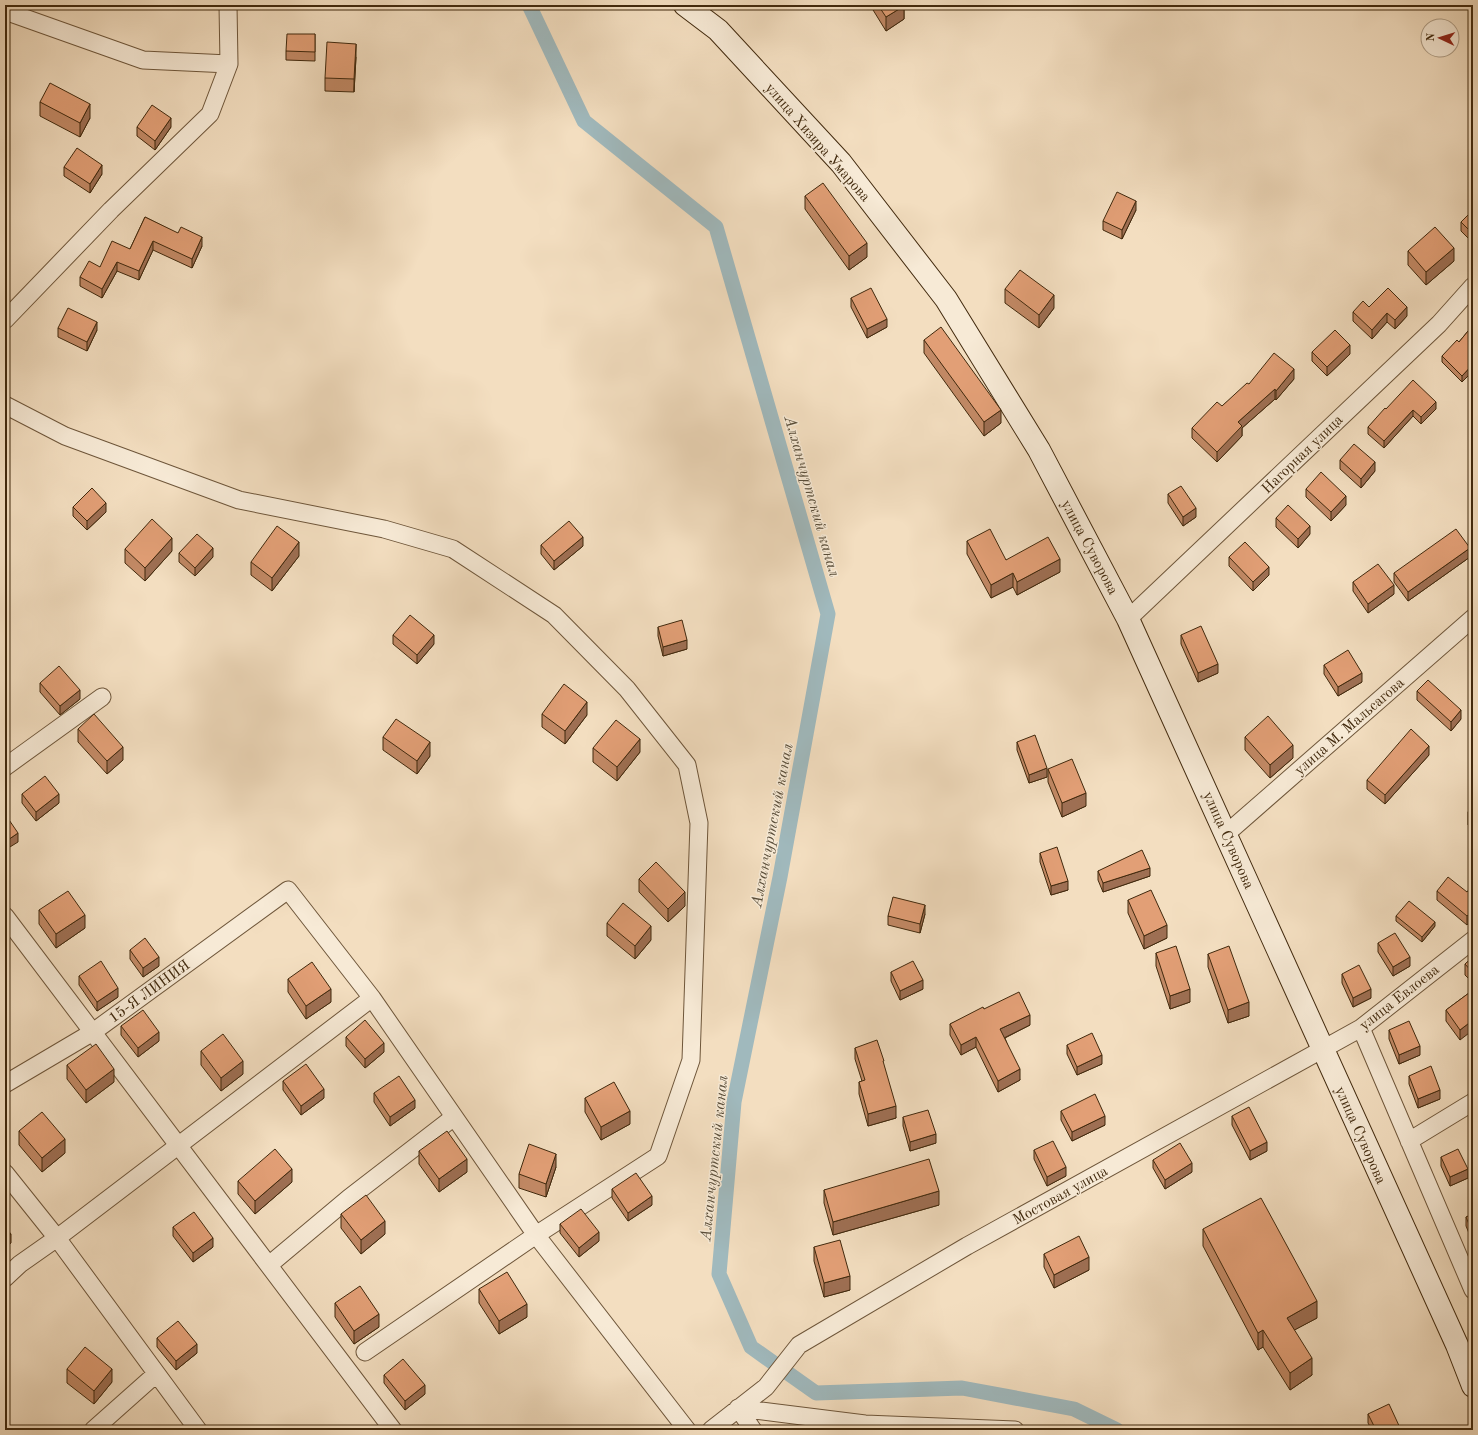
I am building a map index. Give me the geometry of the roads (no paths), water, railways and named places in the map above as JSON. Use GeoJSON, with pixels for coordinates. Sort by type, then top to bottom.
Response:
{"type":"FeatureCollection","features":[{"type":"Feature","properties":{"kind":"main road","name":"улица Хизира Умарова"},"geometry":{"type":"LineString","coordinates":[[685,5],[718,30],[841,163],[941,292],[952,310]]}},
{"type":"Feature","properties":{"kind":"main road","name":"улица Суворова"},"geometry":{"type":"LineString","coordinates":[[952,310],[1039,450],[1128,619],[1457,1345],[1473,1386]]}},
{"type":"Feature","properties":{"kind":"street"},"geometry":{"type":"LineString","coordinates":[[5,320],[111,210],[210,114],[229,64],[228,5]]}},
{"type":"Feature","properties":{"kind":"street"},"geometry":{"type":"LineString","coordinates":[[5,11],[143,60],[229,64]]}},
{"type":"Feature","properties":{"kind":"street","name":"Нагорная улица"},"geometry":{"type":"LineString","coordinates":[[1128,619],[1438,324],[1473,286]]}},
{"type":"Feature","properties":{"kind":"street"},"geometry":{"type":"LineString","coordinates":[[5,405],[66,436],[239,500],[384,529],[453,549],[554,615],[627,689],[687,766],[699,823],[691,1060],[658,1156],[536,1235],[365,1352]]}},
{"type":"Feature","properties":{"kind":"street","name":"улица М. Мальсагова"},"geometry":{"type":"LineString","coordinates":[[1226,834],[1473,618]]}},
{"type":"Feature","properties":{"kind":"street"},"geometry":{"type":"LineString","coordinates":[[5,767],[102,697]]}},
{"type":"Feature","properties":{"kind":"street","name":"15-Я ЛИНИЯ"},"geometry":{"type":"LineString","coordinates":[[5,1084],[92,1032],[288,890],[372,998]]}},
{"type":"Feature","properties":{"kind":"street"},"geometry":{"type":"LineString","coordinates":[[5,916],[393,1430]]}},
{"type":"Feature","properties":{"kind":"street","name":"улица Евлоева"},"geometry":{"type":"LineString","coordinates":[[1322,1050],[1361,1028],[1473,940]]}},
{"type":"Feature","properties":{"kind":"street"},"geometry":{"type":"LineString","coordinates":[[5,1278],[20,1264],[57,1238],[372,998],[536,1235],[687,1430]]}},
{"type":"Feature","properties":{"kind":"street"},"geometry":{"type":"LineString","coordinates":[[1361,1028],[1473,1290]]}},
{"type":"Feature","properties":{"kind":"street","name":"Мостовая улица"},"geometry":{"type":"LineString","coordinates":[[738,1408],[766,1387],[799,1345],[968,1246],[1322,1050]]}},
{"type":"Feature","properties":{"kind":"street"},"geometry":{"type":"LineString","coordinates":[[1409,1141],[1473,1102]]}},
{"type":"Feature","properties":{"kind":"street"},"geometry":{"type":"LineString","coordinates":[[269,1265],[348,1198],[454,1117]]}},
{"type":"Feature","properties":{"kind":"street"},"geometry":{"type":"LineString","coordinates":[[5,1173],[57,1238],[198,1430]]}},
{"type":"Feature","properties":{"kind":"street"},"geometry":{"type":"LineString","coordinates":[[93,1430],[156,1374]]}},
{"type":"Feature","properties":{"kind":"street"},"geometry":{"type":"LineString","coordinates":[[738,1408],[752,1430]]}},
{"type":"Feature","properties":{"kind":"street"},"geometry":{"type":"LineString","coordinates":[[711,1430],[738,1408],[865,1424],[1015,1430]]}},
{"type":"Feature","properties":{"kind":"waterway","name":"Алханчуртский канал"},"geometry":{"type":"LineString","coordinates":[[529,5],[584,121],[716,227],[828,614],[780,877],[734,1102],[719,1274],[751,1347],[816,1393],[962,1388],[1074,1409],[1117,1430]]}}]}
